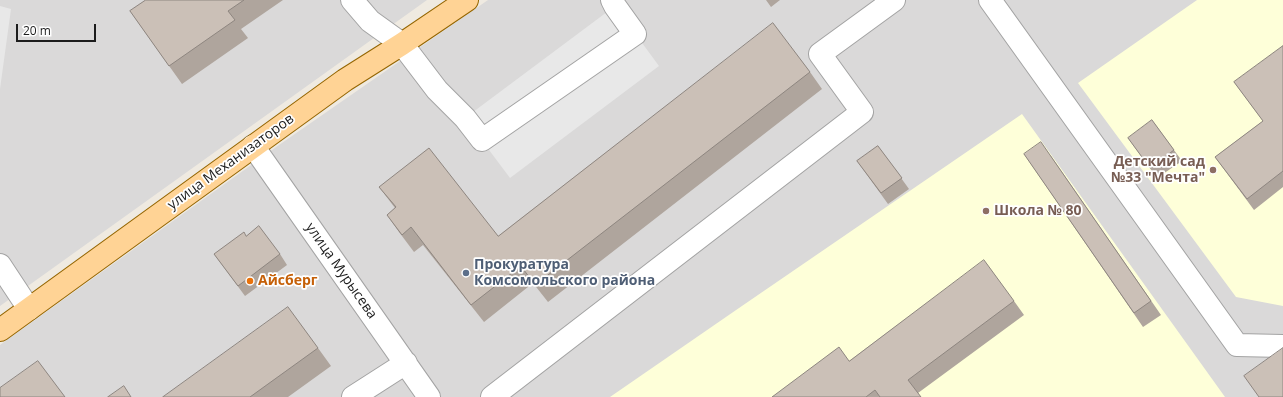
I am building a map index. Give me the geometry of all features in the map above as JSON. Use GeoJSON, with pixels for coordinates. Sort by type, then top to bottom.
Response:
{"type":"FeatureCollection","features":[{"type":"Feature","properties":{"kind":"main road","name":"улица Механизаторов"},"geometry":{"type":"LineString","coordinates":[[0,330],[345,80],[467,0]]}},
{"type":"Feature","properties":{"kind":"street"},"geometry":{"type":"LineString","coordinates":[[352,0],[370,21],[402,44],[437,90],[465,118],[482,140],[635,34],[612,0]]}},
{"type":"Feature","properties":{"kind":"street"},"geometry":{"type":"LineString","coordinates":[[492,397],[862,112],[820,54],[894,0]]}},
{"type":"Feature","properties":{"kind":"street"},"geometry":{"type":"LineString","coordinates":[[990,0],[1237,345],[1283,346]]}},
{"type":"Feature","properties":{"kind":"street","name":"улица Мурысева"},"geometry":{"type":"LineString","coordinates":[[253,146],[429,397]]}},
{"type":"Feature","properties":{"kind":"street"},"geometry":{"type":"LineString","coordinates":[[0,265],[29,309]]}},
{"type":"Feature","properties":{"kind":"street"},"geometry":{"type":"LineString","coordinates":[[353,397],[406,363]]}},
{"type":"Feature","properties":{"kind":"shaded area"},"geometry":{"type":"Polygon","coordinates":[[[0,0],[427,0],[0,306],[0,0]]]}},
{"type":"Feature","properties":{"kind":"shaded area"},"geometry":{"type":"Polygon","coordinates":[[[488,0],[1283,0],[1283,397],[0,397],[0,345],[279,145],[488,0]]]}},
{"type":"Feature","properties":{"kind":"shaded area","name":"Детский сад №33 \"Мечта\""},"geometry":{"type":"Polygon","coordinates":[[[1197,0],[1283,0],[1283,306],[1236,297],[1078,83],[1197,0]]]}},
{"type":"Feature","properties":{"kind":"shaded area"},"geometry":{"type":"Polygon","coordinates":[[[0,6],[11,9],[0,89],[0,6]]]}},
{"type":"Feature","properties":{"kind":"shaded area"},"geometry":{"type":"Polygon","coordinates":[[[615,6],[659,66],[510,178],[465,118],[615,6]]]}},
{"type":"Feature","properties":{"kind":"shaded area","name":"Школа № 80"},"geometry":{"type":"Polygon","coordinates":[[[1022,114],[1225,397],[610,397],[739,308],[1022,114]]]}},
{"type":"Feature","properties":{"kind":"building"},"geometry":{"type":"Polygon","coordinates":[[[146,0],[244,0],[228,11],[235,20],[169,66],[130,11],[146,0]]]}},
{"type":"Feature","properties":{"kind":"building"},"geometry":{"type":"Polygon","coordinates":[[[773,23],[810,72],[535,285],[521,266],[471,305],[411,227],[402,235],[387,215],[396,207],[379,187],[429,148],[498,236],[773,23]]]}},
{"type":"Feature","properties":{"kind":"building"},"geometry":{"type":"Polygon","coordinates":[[[1283,46],[1283,171],[1247,199],[1215,157],[1263,121],[1234,82],[1283,46]]]}},
{"type":"Feature","properties":{"kind":"building"},"geometry":{"type":"Polygon","coordinates":[[[1152,120],[1174,150],[1150,168],[1128,138],[1152,120]]]}},
{"type":"Feature","properties":{"kind":"building"},"geometry":{"type":"Polygon","coordinates":[[[1041,142],[1151,301],[1134,313],[1024,154],[1041,142]]]}},
{"type":"Feature","properties":{"kind":"building"},"geometry":{"type":"Polygon","coordinates":[[[878,146],[902,178],[881,193],[857,161],[878,146]]]}},
{"type":"Feature","properties":{"kind":"building","name":"Айсберг"},"geometry":{"type":"Polygon","coordinates":[[[259,226],[280,254],[238,286],[214,254],[244,232],[246,236],[259,226]]]}},
{"type":"Feature","properties":{"kind":"building"},"geometry":{"type":"Polygon","coordinates":[[[984,260],[1014,301],[908,380],[921,397],[880,397],[875,390],[866,397],[772,397],[839,347],[849,361],[984,260]]]}},
{"type":"Feature","properties":{"kind":"building"},"geometry":{"type":"Polygon","coordinates":[[[288,307],[318,348],[250,397],[163,397],[288,307]]]}},
{"type":"Feature","properties":{"kind":"building"},"geometry":{"type":"Polygon","coordinates":[[[1283,348],[1283,397],[1259,397],[1244,376],[1283,348]]]}},
{"type":"Feature","properties":{"kind":"building"},"geometry":{"type":"Polygon","coordinates":[[[38,361],[65,397],[0,397],[0,388],[38,361]]]}},
{"type":"Feature","properties":{"kind":"building"},"geometry":{"type":"Polygon","coordinates":[[[124,386],[131,397],[108,397],[124,386]]]}},
{"type":"Feature","properties":{"kind":"place","name":"Детский сад №33 \"Мечта\""},"geometry":{"type":"Point","coordinates":[1213,170]}},
{"type":"Feature","properties":{"kind":"place","name":"Школа № 80"},"geometry":{"type":"Point","coordinates":[986,211]}},
{"type":"Feature","properties":{"kind":"place","name":"Прокуратура Комсомольского района"},"geometry":{"type":"Point","coordinates":[466,273]}},
{"type":"Feature","properties":{"kind":"place","name":"Айсберг"},"geometry":{"type":"Point","coordinates":[250,281]}}]}
